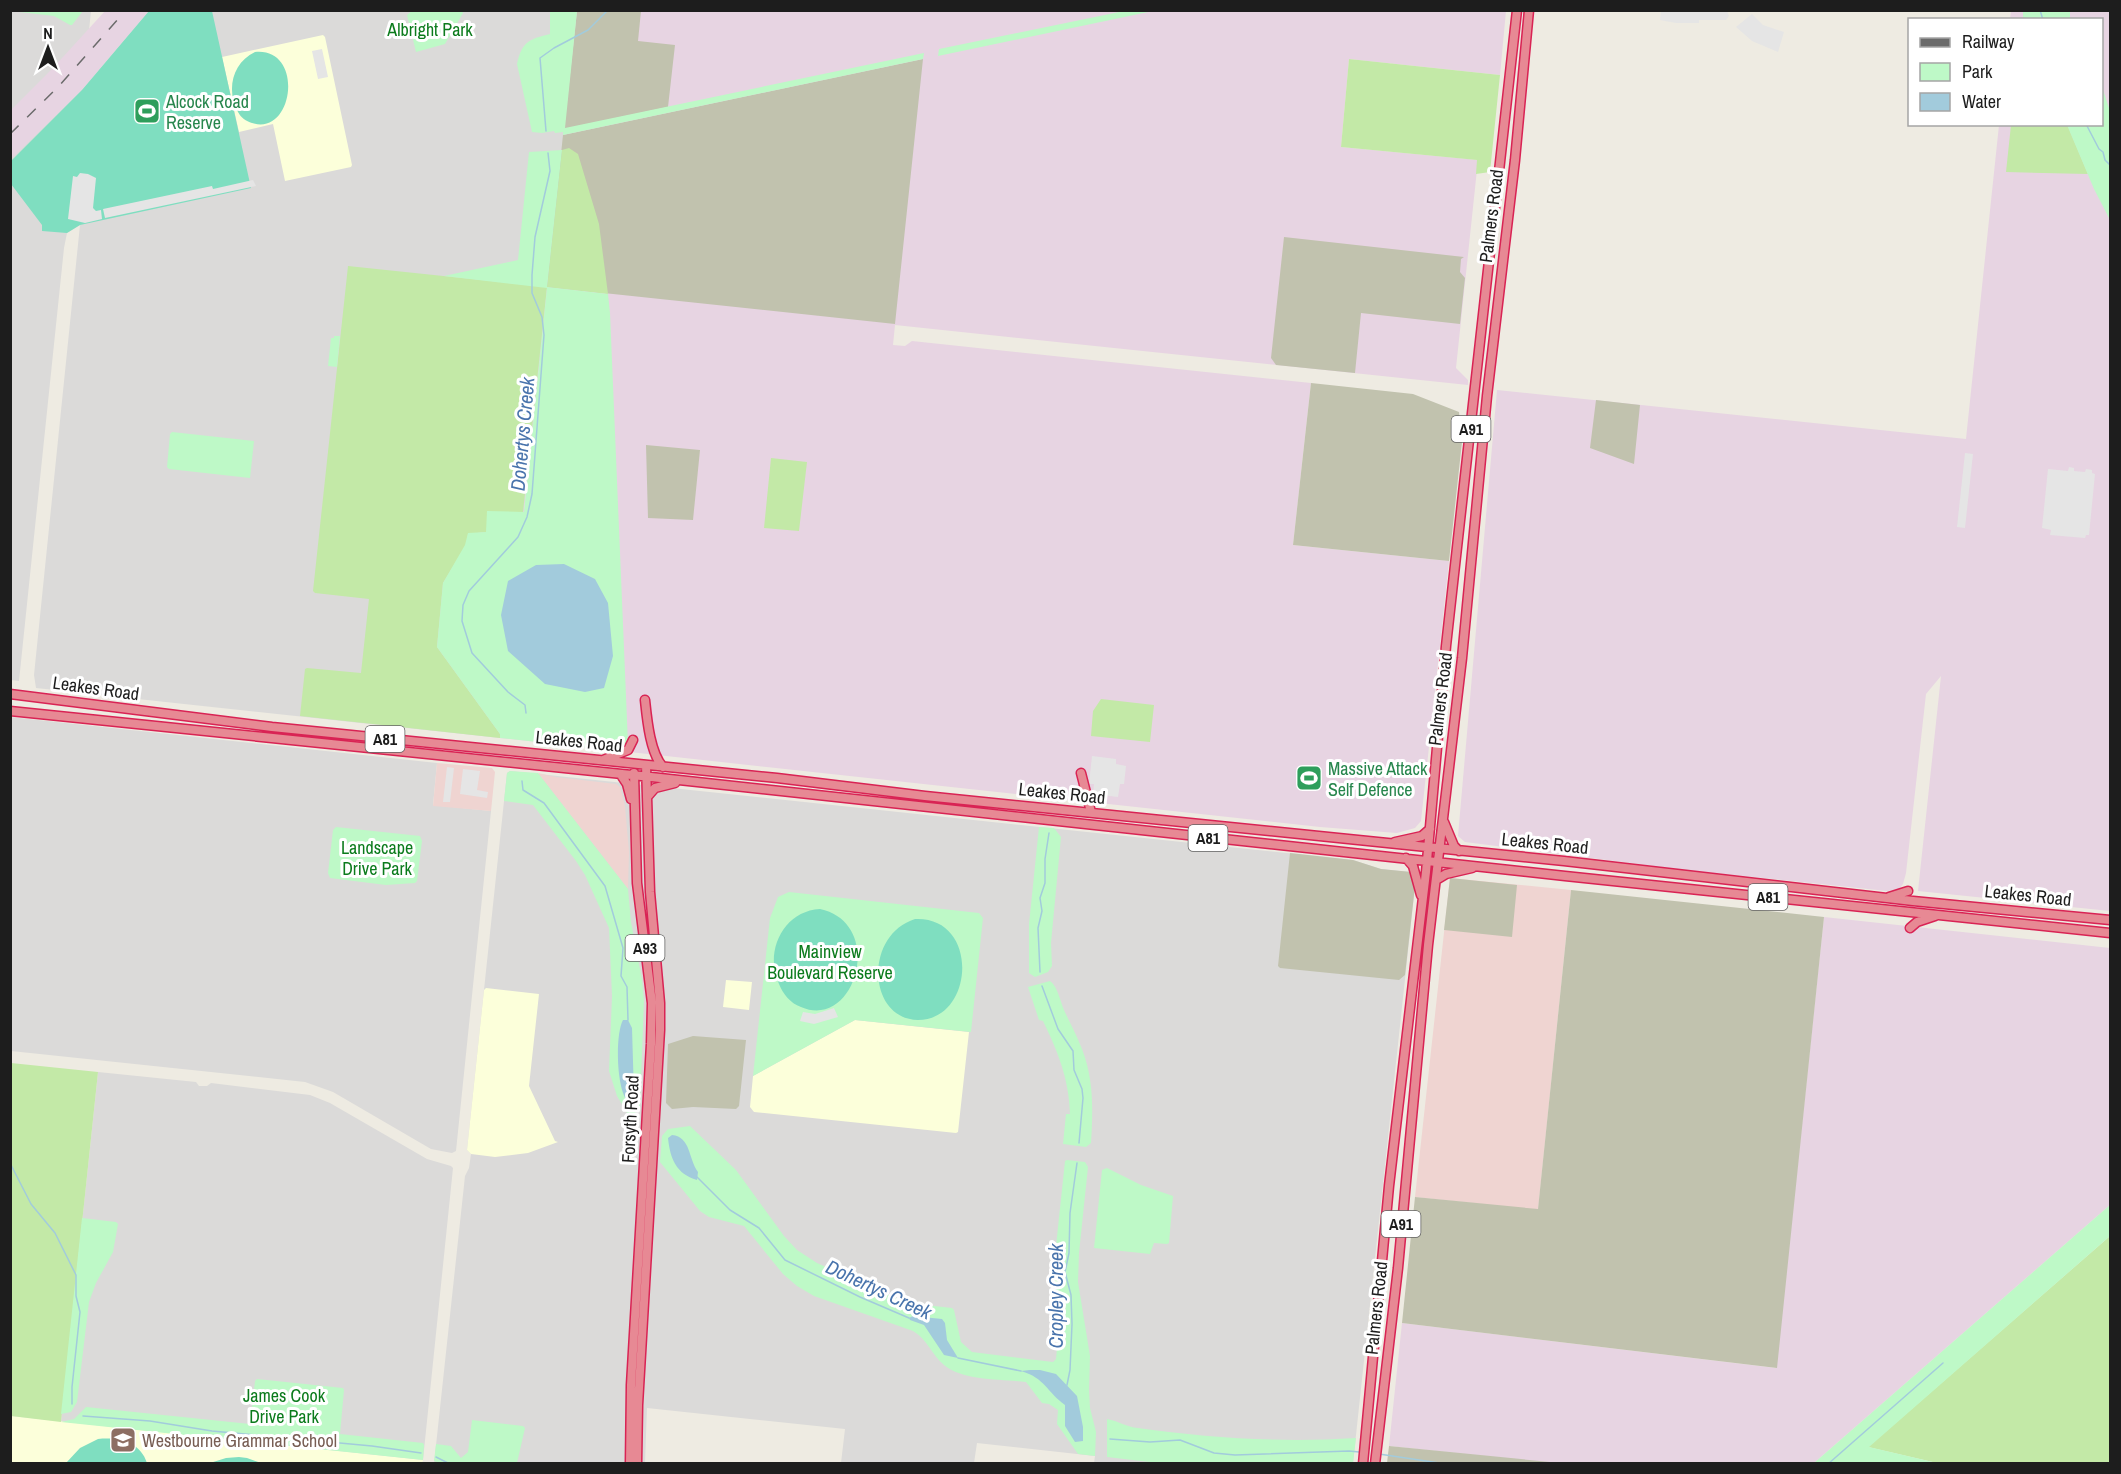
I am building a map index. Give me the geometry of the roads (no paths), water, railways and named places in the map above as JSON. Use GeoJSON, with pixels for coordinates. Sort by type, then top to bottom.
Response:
{"type":"FeatureCollection","features":[{"type":"Feature","properties":{"kind":"highway","name":"Palmers Road"},"geometry":{"type":"LineString","coordinates":[[1363,1464],[1389,1187],[1427,860],[1446,646],[1517,10]]}},
{"type":"Feature","properties":{"kind":"highway","name":"Palmers Road"},"geometry":{"type":"LineString","coordinates":[[1375,1464],[1398,1268],[1442,816],[1464,638],[1529,10]]}},
{"type":"Feature","properties":{"kind":"highway"},"geometry":{"type":"LineString","coordinates":[[1474,407],[1486,411]]}},
{"type":"Feature","properties":{"kind":"highway","name":"Leakes Road"},"geometry":{"type":"LineString","coordinates":[[10,694],[272,727],[663,766],[1386,844],[1631,868],[1883,898],[2110,920]]}},
{"type":"Feature","properties":{"kind":"highway"},"geometry":{"type":"LineString","coordinates":[[23,712],[24,696]]}},
{"type":"Feature","properties":{"kind":"highway"},"geometry":{"type":"LineString","coordinates":[[645,700],[648,724],[657,757],[663,766]]}},
{"type":"Feature","properties":{"kind":"highway","name":"Leakes Road"},"geometry":{"type":"LineString","coordinates":[[10,711],[214,730],[2110,933]]}},
{"type":"Feature","properties":{"kind":"highway"},"geometry":{"type":"LineString","coordinates":[[602,760],[628,750],[633,740]]}},
{"type":"Feature","properties":{"kind":"highway","name":"A93"},"geometry":{"type":"LineString","coordinates":[[634,764],[634,776]]}},
{"type":"Feature","properties":{"kind":"highway","name":"A93"},"geometry":{"type":"LineString","coordinates":[[646,765],[646,777]]}},
{"type":"Feature","properties":{"kind":"highway"},"geometry":{"type":"LineString","coordinates":[[1081,773],[1091,812]]}},
{"type":"Feature","properties":{"kind":"highway"},"geometry":{"type":"LineString","coordinates":[[621,775],[627,784],[635,812]]}},
{"type":"Feature","properties":{"kind":"highway","name":"Forsyth Road"},"geometry":{"type":"LineString","coordinates":[[630,1464],[634,1431],[652,1003],[637,883],[634,776]]}},
{"type":"Feature","properties":{"kind":"highway","name":"Forsyth Road"},"geometry":{"type":"LineString","coordinates":[[635,1385],[660,1030],[660,1004],[650,892],[646,777]]}},
{"type":"Feature","properties":{"kind":"highway"},"geometry":{"type":"LineString","coordinates":[[777,778],[786,785],[789,793]]}},
{"type":"Feature","properties":{"kind":"highway"},"geometry":{"type":"LineString","coordinates":[[647,799],[649,793],[656,788],[684,781]]}},
{"type":"Feature","properties":{"kind":"highway"},"geometry":{"type":"LineString","coordinates":[[1073,823],[1074,810]]}},
{"type":"Feature","properties":{"kind":"highway"},"geometry":{"type":"LineString","coordinates":[[1442,816],[1454,846],[1459,851]]}},
{"type":"Feature","properties":{"kind":"highway"},"geometry":{"type":"LineString","coordinates":[[1386,844],[1422,836],[1430,829]]}},
{"type":"Feature","properties":{"kind":"highway"},"geometry":{"type":"LineString","coordinates":[[1406,858],[1412,863],[1422,904]]}},
{"type":"Feature","properties":{"kind":"highway"},"geometry":{"type":"LineString","coordinates":[[1436,880],[1446,874],[1484,866]]}},
{"type":"Feature","properties":{"kind":"highway"},"geometry":{"type":"LineString","coordinates":[[1883,898],[1908,891]]}},
{"type":"Feature","properties":{"kind":"highway"},"geometry":{"type":"LineString","coordinates":[[1910,928],[1917,922],[1938,915]]}},
{"type":"Feature","properties":{"kind":"highway"},"geometry":{"type":"LineString","coordinates":[[1389,1187],[1404,1188]]}},
{"type":"Feature","properties":{"kind":"highway","name":"Forsyth Road"},"geometry":{"type":"LineString","coordinates":[[634,1431],[637,1464]]}},
{"type":"Feature","properties":{"kind":"water"},"geometry":{"type":"Polygon","coordinates":[[[564,564],[595,579],[608,603],[613,656],[604,688],[585,692],[545,684],[508,651],[501,615],[508,581],[536,565],[564,564]]]}},
{"type":"Feature","properties":{"kind":"water"},"geometry":{"type":"Polygon","coordinates":[[[623,1020],[628,1020],[632,1028],[634,1095],[629,1103],[621,1087],[618,1063],[620,1027],[623,1020]]]}},
{"type":"Feature","properties":{"kind":"water"},"geometry":{"type":"Polygon","coordinates":[[[672,1135],[686,1144],[698,1172],[697,1180],[684,1174],[675,1164],[668,1138],[672,1135]]]}},
{"type":"Feature","properties":{"kind":"water"},"geometry":{"type":"Polygon","coordinates":[[[913,1316],[942,1319],[945,1323],[947,1340],[958,1358],[944,1355],[924,1325],[910,1320],[909,1318],[913,1316]]]}},
{"type":"Feature","properties":{"kind":"water"},"geometry":{"type":"Polygon","coordinates":[[[1021,1371],[1056,1374],[1077,1396],[1083,1427],[1083,1441],[1075,1442],[1065,1426],[1065,1405],[1041,1381],[1021,1371]]]}},
{"type":"Feature","properties":{"kind":"waterway","name":"Dohertys Creek"},"geometry":{"type":"LineString","coordinates":[[546,131],[540,58],[588,30],[608,10]]}},
{"type":"Feature","properties":{"kind":"waterway"},"geometry":{"type":"LineString","coordinates":[[2040,10],[2042,18]]}},
{"type":"Feature","properties":{"kind":"waterway"},"geometry":{"type":"LineString","coordinates":[[2087,126],[2110,165]]}},
{"type":"Feature","properties":{"kind":"waterway","name":"Dohertys Creek"},"geometry":{"type":"LineString","coordinates":[[526,713],[525,705],[508,692],[472,653],[462,621],[463,605],[469,591],[518,537],[527,517],[532,494],[544,335],[542,317],[532,293],[532,275],[535,237],[550,171],[548,153]]}},
{"type":"Feature","properties":{"kind":"waterway","name":"Dohertys Creek"},"geometry":{"type":"LineString","coordinates":[[522,781],[523,790],[544,803],[605,886],[623,948],[621,976],[627,987],[628,1020]]}},
{"type":"Feature","properties":{"kind":"waterway","name":"Cropley Creek"},"geometry":{"type":"LineString","coordinates":[[1040,972],[1038,928],[1042,911],[1040,898],[1045,883],[1045,859],[1049,833]]}},
{"type":"Feature","properties":{"kind":"waterway","name":"Cropley Creek"},"geometry":{"type":"LineString","coordinates":[[1042,986],[1058,1029],[1073,1051],[1074,1070],[1082,1089],[1079,1143]]}},
{"type":"Feature","properties":{"kind":"waterway"},"geometry":{"type":"LineString","coordinates":[[10,1163],[31,1204],[55,1233],[76,1275],[76,1296],[80,1312],[72,1404]]}},
{"type":"Feature","properties":{"kind":"waterway","name":"Cropley Creek"},"geometry":{"type":"LineString","coordinates":[[1067,1385],[1072,1324],[1071,1295],[1065,1272],[1069,1253],[1070,1213],[1077,1163]]}},
{"type":"Feature","properties":{"kind":"waterway","name":"Dohertys Creek"},"geometry":{"type":"LineString","coordinates":[[697,1177],[730,1210],[759,1228],[785,1260],[909,1318]]}},
{"type":"Feature","properties":{"kind":"waterway","name":"Dohertys Creek"},"geometry":{"type":"LineString","coordinates":[[958,1358],[1021,1371]]}},
{"type":"Feature","properties":{"kind":"waterway"},"geometry":{"type":"LineString","coordinates":[[1828,1464],[1943,1363]]}},
{"type":"Feature","properties":{"kind":"waterway"},"geometry":{"type":"LineString","coordinates":[[83,1416],[150,1421],[212,1431],[372,1446],[421,1453]]}},
{"type":"Feature","properties":{"kind":"waterway","name":"Dohertys Creek"},"geometry":{"type":"LineString","coordinates":[[1110,1439],[1150,1442],[1180,1440],[1214,1453],[1235,1455],[1359,1452]]}},
{"type":"Feature","properties":{"kind":"waterway","name":"Dohertys Creek"},"geometry":{"type":"LineString","coordinates":[[1379,1454],[1446,1464]]}},
{"type":"Feature","properties":{"kind":"waterway"},"geometry":{"type":"LineString","coordinates":[[436,1457],[450,1464]]}},
{"type":"Feature","properties":{"kind":"railway"},"geometry":{"type":"LineString","coordinates":[[10,134],[58,87],[126,10]]}},
{"type":"Feature","properties":{"kind":"place","name":"Alcock Road Reserve"},"geometry":{"type":"Point","coordinates":[147,111]}},
{"type":"Feature","properties":{"kind":"place","name":"Massive Attack Self Defence"},"geometry":{"type":"Point","coordinates":[1309,778]}},
{"type":"Feature","properties":{"kind":"place","name":"Westbourne Grammar School"},"geometry":{"type":"Point","coordinates":[123,1440]}},
{"type":"Feature","properties":{"kind":"park label","name":"Albright Park"},"geometry":{"type":"Point","coordinates":[430,29]}},
{"type":"Feature","properties":{"kind":"park label","name":"Landscape Drive Park"},"geometry":{"type":"Point","coordinates":[377,857]}},
{"type":"Feature","properties":{"kind":"park label","name":"Mainview Boulevard Reserve"},"geometry":{"type":"Point","coordinates":[830,961]}},
{"type":"Feature","properties":{"kind":"park label","name":"James Cook Drive Park"},"geometry":{"type":"Point","coordinates":[284,1405]}}]}
